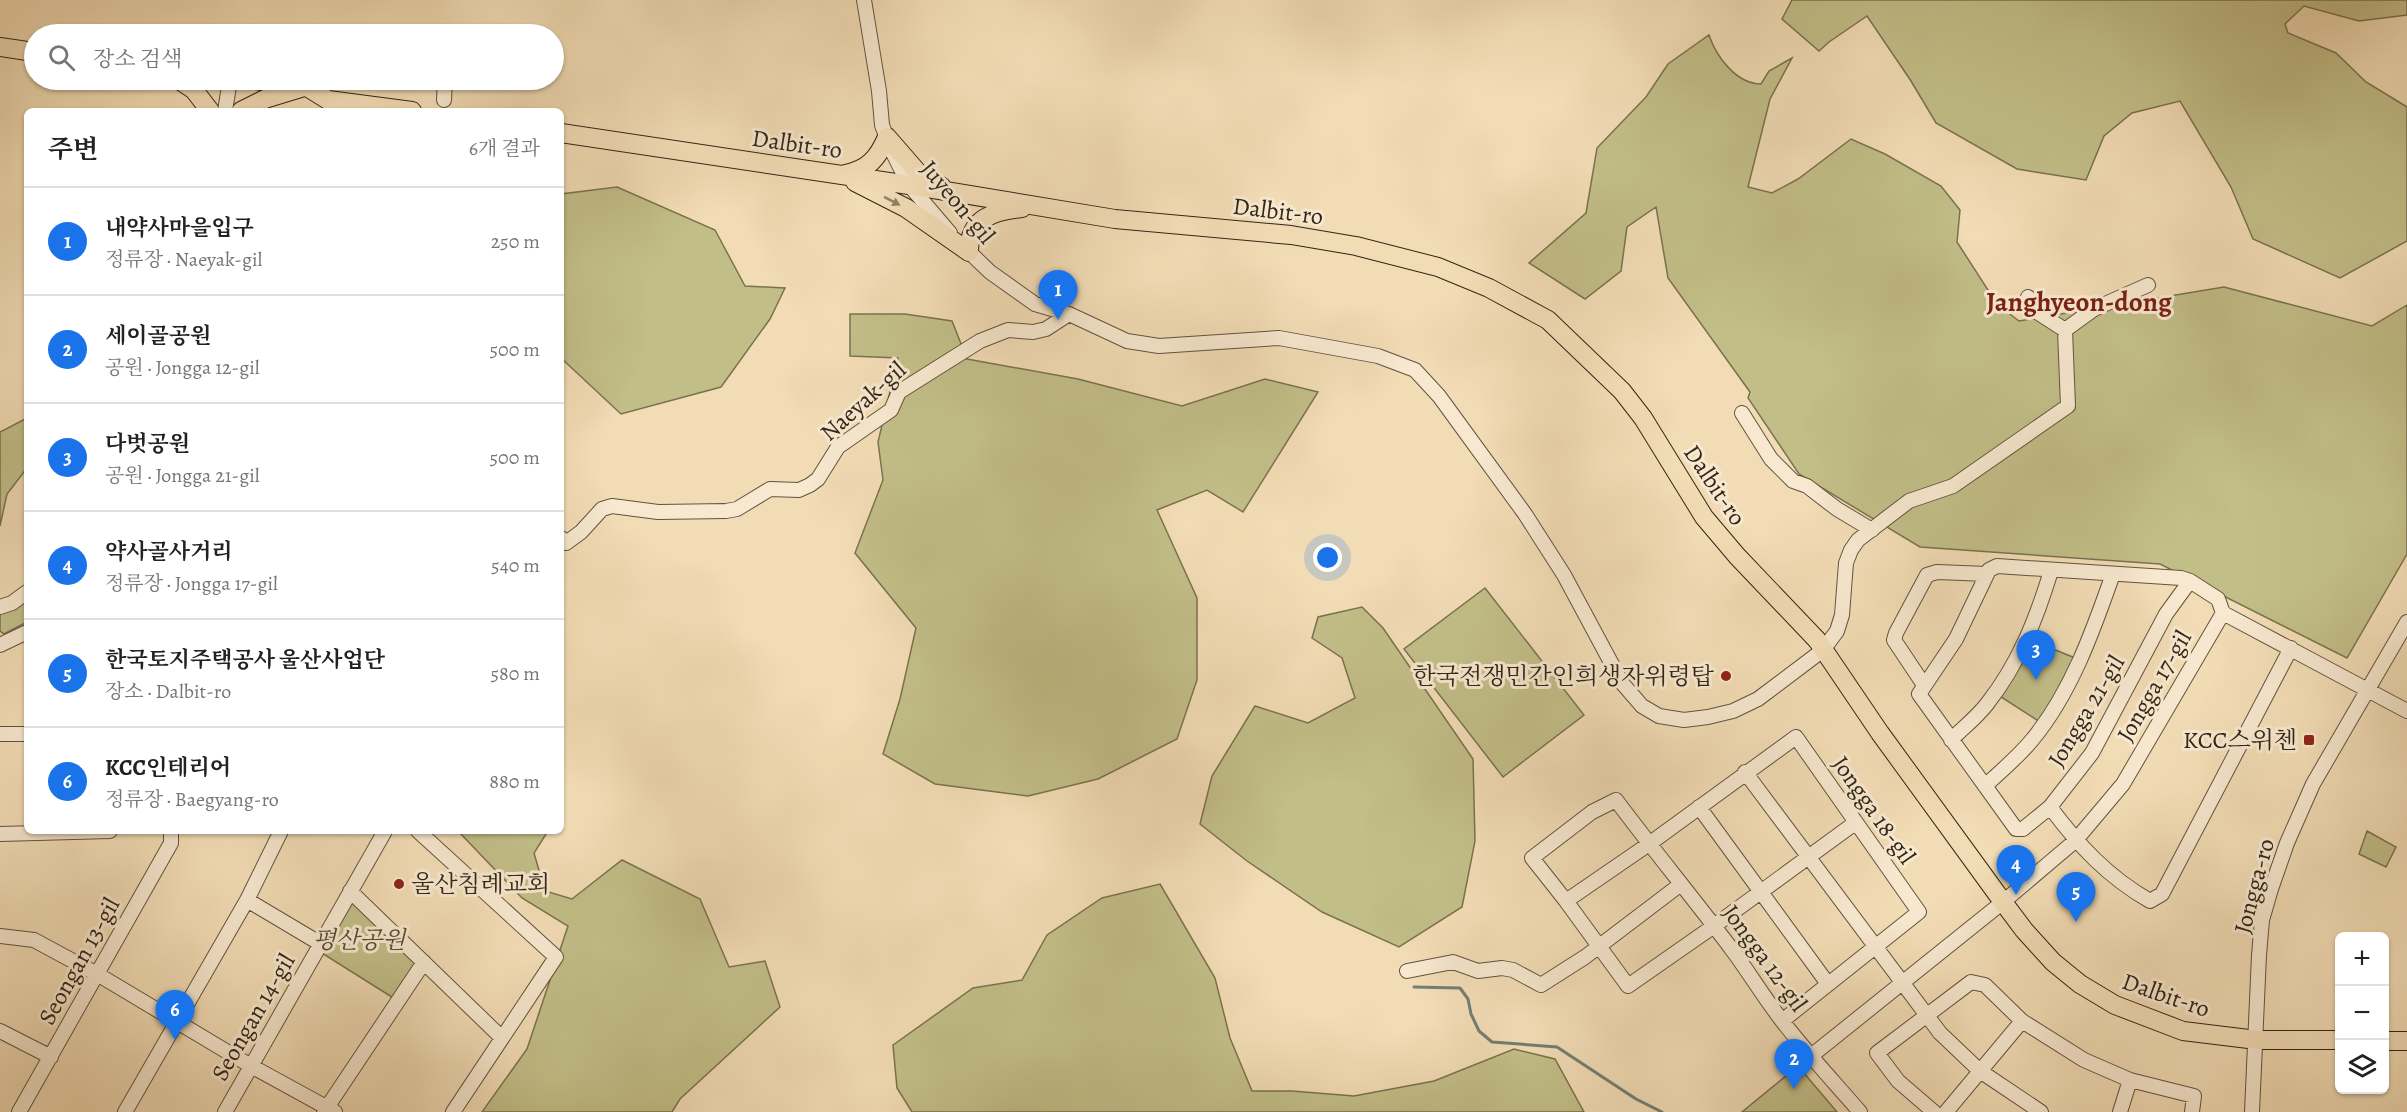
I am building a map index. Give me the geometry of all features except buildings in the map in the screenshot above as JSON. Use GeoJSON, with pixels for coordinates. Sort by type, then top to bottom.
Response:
{"type":"FeatureCollection","features":[{"type":"Feature","properties":{"kind":"main road"},"geometry":{"type":"LineString","coordinates":[[0,47],[24,51]]}},
{"type":"Feature","properties":{"kind":"main road"},"geometry":{"type":"LineString","coordinates":[[194,90],[208,108]]}},
{"type":"Feature","properties":{"kind":"main road"},"geometry":{"type":"LineString","coordinates":[[247,108],[265,99],[296,90]]}},
{"type":"Feature","properties":{"kind":"main road"},"geometry":{"type":"LineString","coordinates":[[312,90],[328,100],[350,108]]}},
{"type":"Feature","properties":{"kind":"main road"},"geometry":{"type":"LineString","coordinates":[[328,100],[389,108]]}},
{"type":"Feature","properties":{"kind":"main road","name":"Dalbit-ro"},"geometry":{"type":"LineString","coordinates":[[564,134],[909,185],[1115,219],[1292,235],[1404,257],[1465,277],[1548,320],[1622,391],[1643,418],[1675,474],[1710,524],[1737,556],[1804,625],[2003,902],[2042,952],[2053,962],[2080,984],[2115,1005],[2183,1031],[2257,1040],[2335,1040]]}},
{"type":"Feature","properties":{"kind":"main road"},"geometry":{"type":"LineString","coordinates":[[840,175],[860,171],[880,154],[886,137],[920,175],[953,192]]}},
{"type":"Feature","properties":{"kind":"main road"},"geometry":{"type":"LineString","coordinates":[[564,145],[628,144]]}},
{"type":"Feature","properties":{"kind":"main road"},"geometry":{"type":"LineString","coordinates":[[840,175],[906,208],[969,252]]}},
{"type":"Feature","properties":{"kind":"main road"},"geometry":{"type":"LineString","coordinates":[[969,252],[969,238],[981,219],[1011,209],[1041,207]]}},
{"type":"Feature","properties":{"kind":"main road"},"geometry":{"type":"LineString","coordinates":[[2389,1041],[2407,1041]]}},
{"type":"Feature","properties":{"kind":"street","name":"Juyeon-gil"},"geometry":{"type":"LineString","coordinates":[[864,0],[882,125],[909,185],[990,272],[1035,304],[1069,314]]}},
{"type":"Feature","properties":{"kind":"street"},"geometry":{"type":"LineString","coordinates":[[225,108],[228,90]]}},
{"type":"Feature","properties":{"kind":"street"},"geometry":{"type":"LineString","coordinates":[[444,90],[444,100]]}},
{"type":"Feature","properties":{"kind":"street"},"geometry":{"type":"LineString","coordinates":[[2065,330],[2094,309],[2148,285]]}},
{"type":"Feature","properties":{"kind":"street"},"geometry":{"type":"LineString","coordinates":[[2028,297],[2037,312],[2065,330]]}},
{"type":"Feature","properties":{"kind":"street"},"geometry":{"type":"LineString","coordinates":[[1069,314],[1109,334],[1144,344],[1159,346],[1279,338],[1378,356],[1415,370],[1439,396],[1525,514],[1564,575],[1622,683],[1642,706],[1659,716],[1684,720],[1733,711],[1758,699],[1823,650],[1837,631],[1844,576],[1851,549],[1858,540],[1909,501],[1953,486],[2068,406],[2065,330]]}},
{"type":"Feature","properties":{"kind":"street","name":"Naeyak-gil"},"geometry":{"type":"LineString","coordinates":[[564,540],[567,543],[602,510],[612,507],[658,512],[726,511],[736,510],[770,489],[799,490],[818,479],[838,447],[891,410],[899,392],[989,336],[1008,330],[1033,332],[1046,329],[1069,314]]}},
{"type":"Feature","properties":{"kind":"street"},"geometry":{"type":"LineString","coordinates":[[1742,413],[1771,459],[1793,481],[1807,486],[1837,509],[1872,530]]}},
{"type":"Feature","properties":{"kind":"street"},"geometry":{"type":"LineString","coordinates":[[1988,572],[1927,574],[1894,640],[1924,685],[1956,639],[1988,572],[1997,566],[2181,578],[2190,581],[2218,599],[2223,613],[2407,711]]}},
{"type":"Feature","properties":{"kind":"street"},"geometry":{"type":"LineString","coordinates":[[1951,740],[1986,706],[2016,662],[2036,619],[2051,571]]}},
{"type":"Feature","properties":{"kind":"street","name":"Jongga 21-gil"},"geometry":{"type":"LineString","coordinates":[[1985,786],[2034,738],[2055,707],[2090,638],[2113,574]]}},
{"type":"Feature","properties":{"kind":"street","name":"Jongga 21-gil"},"geometry":{"type":"LineString","coordinates":[[1924,685],[1919,694],[2016,829],[2023,828],[2050,807],[2092,753],[2166,614],[2190,581]]}},
{"type":"Feature","properties":{"kind":"street"},"geometry":{"type":"LineString","coordinates":[[0,607],[12,603],[24,594]]}},
{"type":"Feature","properties":{"kind":"street","name":"Jongga 17-gil"},"geometry":{"type":"LineString","coordinates":[[1811,1056],[2003,902],[2075,841],[2123,784],[2223,613]]}},
{"type":"Feature","properties":{"kind":"street","name":"Jongga-ro"},"geometry":{"type":"LineString","coordinates":[[2252,1112],[2259,955],[2262,920],[2271,889],[2287,843],[2313,784],[2407,622]]}},
{"type":"Feature","properties":{"kind":"street"},"geometry":{"type":"LineString","coordinates":[[0,645],[24,633]]}},
{"type":"Feature","properties":{"kind":"street"},"geometry":{"type":"LineString","coordinates":[[2050,807],[2075,841],[2123,886],[2150,901],[2162,894],[2291,648]]}},
{"type":"Feature","properties":{"kind":"street"},"geometry":{"type":"LineString","coordinates":[[0,734],[24,734]]}},
{"type":"Feature","properties":{"kind":"street","name":"Jongga 18-gil"},"geometry":{"type":"LineString","coordinates":[[1649,844],[1796,737],[1919,912],[1782,1021]]}},
{"type":"Feature","properties":{"kind":"street"},"geometry":{"type":"LineString","coordinates":[[1745,772],[1940,1033],[1980,1071],[2041,1112]]}},
{"type":"Feature","properties":{"kind":"street","name":"Jongga 12-gil"},"geometry":{"type":"LineString","coordinates":[[1566,901],[1532,858],[1592,812],[1616,800],[1714,926],[1782,1021],[1860,1112]]}},
{"type":"Feature","properties":{"kind":"street"},"geometry":{"type":"LineString","coordinates":[[1699,807],[1828,984]]}},
{"type":"Feature","properties":{"kind":"street"},"geometry":{"type":"LineString","coordinates":[[1649,844],[1566,901],[1628,986],[1855,823]]}},
{"type":"Feature","properties":{"kind":"street"},"geometry":{"type":"LineString","coordinates":[[0,834],[24,833]]}},
{"type":"Feature","properties":{"kind":"street","name":"Seongan 13-gil"},"geometry":{"type":"LineString","coordinates":[[19,1112],[171,843],[171,834]]}},
{"type":"Feature","properties":{"kind":"street"},"geometry":{"type":"LineString","coordinates":[[125,1112],[247,900],[280,834]]}},
{"type":"Feature","properties":{"kind":"street","name":"Seongan 14-gil"},"geometry":{"type":"LineString","coordinates":[[225,1112],[384,834]]}},
{"type":"Feature","properties":{"kind":"street"},"geometry":{"type":"LineString","coordinates":[[421,834],[556,957],[453,1112]]}},
{"type":"Feature","properties":{"kind":"street"},"geometry":{"type":"LineString","coordinates":[[1407,971],[1453,962],[1478,970],[1502,968],[1513,970],[1541,985],[1560,975],[1682,884]]}},
{"type":"Feature","properties":{"kind":"street"},"geometry":{"type":"LineString","coordinates":[[350,891],[502,1038]]}},
{"type":"Feature","properties":{"kind":"street","name":"Seongan 14-gil"},"geometry":{"type":"LineString","coordinates":[[247,900],[321,944]]}},
{"type":"Feature","properties":{"kind":"street"},"geometry":{"type":"LineString","coordinates":[[0,936],[34,940],[97,974],[177,1023],[329,1110],[424,962]]}},
{"type":"Feature","properties":{"kind":"street"},"geometry":{"type":"LineString","coordinates":[[1934,1112],[1898,1081],[1877,1053],[1971,982],[1985,985],[2022,1022],[2084,1060],[2130,1080],[2194,1096],[2192,1112]]}},
{"type":"Feature","properties":{"kind":"street"},"geometry":{"type":"LineString","coordinates":[[1946,1112],[2022,1022]]}},
{"type":"Feature","properties":{"kind":"street"},"geometry":{"type":"LineString","coordinates":[[0,1031],[51,1057]]}},
{"type":"Feature","properties":{"kind":"street"},"geometry":{"type":"LineString","coordinates":[[2120,1112],[2130,1080]]}},
{"type":"Feature","properties":{"kind":"green space"},"geometry":{"type":"Polygon","coordinates":[[[1792,0],[2407,0],[2407,15],[2359,21],[2304,6],[2285,24],[2288,33],[2336,53],[2366,82],[2407,107],[2407,241],[2340,278],[2253,239],[2231,187],[2180,101],[2132,113],[2104,136],[2086,180],[2017,169],[1936,123],[1867,16],[1819,51],[1782,19],[1792,0]]]}},
{"type":"Feature","properties":{"kind":"green space"},"geometry":{"type":"Polygon","coordinates":[[[1709,35],[1717,52],[1728,67],[1735,74],[1752,83],[1761,84],[1769,71],[1792,58],[1770,99],[1748,187],[1772,193],[1798,179],[1851,139],[1885,154],[1941,186],[1960,210],[1957,242],[1997,304],[2019,321],[2224,287],[2372,326],[2407,305],[2407,554],[2347,658],[2160,564],[1920,547],[1799,474],[1748,398],[1750,392],[1668,278],[1656,207],[1627,227],[1621,271],[1585,299],[1529,263],[1586,213],[1597,148],[1646,97],[1668,64],[1709,35]]]}},
{"type":"Feature","properties":{"kind":"green space"},"geometry":{"type":"Polygon","coordinates":[[[617,187],[715,230],[745,286],[785,288],[770,319],[721,387],[621,414],[564,361],[564,194],[617,187]]]}},
{"type":"Feature","properties":{"kind":"green space"},"geometry":{"type":"Polygon","coordinates":[[[850,314],[905,314],[952,321],[967,359],[1078,379],[1182,406],[1265,379],[1318,392],[1243,512],[1207,490],[1157,510],[1197,598],[1197,680],[1177,739],[1098,779],[1028,796],[935,784],[883,754],[900,699],[916,628],[855,553],[883,480],[878,442],[898,358],[850,356],[850,314]]]}},
{"type":"Feature","properties":{"kind":"green space"},"geometry":{"type":"Polygon","coordinates":[[[24,420],[24,472],[7,494],[0,526],[0,432],[24,420]]]}},
{"type":"Feature","properties":{"kind":"green space"},"geometry":{"type":"Polygon","coordinates":[[[1485,588],[1584,715],[1503,777],[1404,649],[1485,588]]]}},
{"type":"Feature","properties":{"kind":"green space"},"geometry":{"type":"Polygon","coordinates":[[[24,598],[24,624],[4,634],[0,631],[0,614],[24,598]]]}},
{"type":"Feature","properties":{"kind":"green space"},"geometry":{"type":"Polygon","coordinates":[[[1362,607],[1383,628],[1473,759],[1475,841],[1462,907],[1399,947],[1322,912],[1247,861],[1200,824],[1212,776],[1255,706],[1308,723],[1355,698],[1342,658],[1312,638],[1318,617],[1362,607]]]}},
{"type":"Feature","properties":{"kind":"green space"},"geometry":{"type":"Polygon","coordinates":[[[2031,640],[2075,658],[2040,722],[1998,695],[2031,640]]]}},
{"type":"Feature","properties":{"kind":"green space"},"geometry":{"type":"Polygon","coordinates":[[[2367,831],[2396,847],[2386,867],[2359,854],[2367,831]]]}},
{"type":"Feature","properties":{"kind":"green space"},"geometry":{"type":"Polygon","coordinates":[[[461,834],[546,834],[534,853],[545,891],[572,899],[622,860],[700,899],[729,967],[765,961],[780,1007],[680,1099],[672,1112],[482,1112],[527,1049],[568,926],[522,898],[461,834]]]}},
{"type":"Feature","properties":{"kind":"green space"},"geometry":{"type":"Polygon","coordinates":[[[1160,884],[1215,978],[1230,1038],[1252,1091],[1292,1091],[1354,1096],[1434,1081],[1514,1049],[1555,1059],[1584,1112],[912,1112],[897,1088],[893,1045],[973,988],[1022,980],[1047,935],[1102,898],[1160,884]]]}},
{"type":"Feature","properties":{"kind":"green space","name":"평산공원"},"geometry":{"type":"Polygon","coordinates":[[[350,891],[424,962],[398,1001],[317,950],[350,891]]]}},
{"type":"Feature","properties":{"kind":"green space"},"geometry":{"type":"Polygon","coordinates":[[[1798,1066],[1837,1112],[1742,1112],[1798,1066]]]}},
{"type":"Feature","properties":{"kind":"waterway"},"geometry":{"type":"LineString","coordinates":[[1414,987],[1460,988],[1468,999],[1471,1014],[1479,1031],[1492,1042],[1557,1047],[1636,1099],[1662,1112]]}},
{"type":"Feature","properties":{"kind":"place","name":"내약사마을입구"},"geometry":{"type":"Point","coordinates":[1058,320]}},
{"type":"Feature","properties":{"kind":"place","name":"한국전쟁민간인희생자위령탑"},"geometry":{"type":"Point","coordinates":[1726,676]}},
{"type":"Feature","properties":{"kind":"place","name":"다벗공원"},"geometry":{"type":"Point","coordinates":[2036,680]}},
{"type":"Feature","properties":{"kind":"place","name":"KCC스위첸"},"geometry":{"type":"Point","coordinates":[2309,740]}},
{"type":"Feature","properties":{"kind":"place","name":"울산침례교회"},"geometry":{"type":"Point","coordinates":[399,884]}},
{"type":"Feature","properties":{"kind":"place","name":"약사골사거리"},"geometry":{"type":"Point","coordinates":[2016,895]}},
{"type":"Feature","properties":{"kind":"place","name":"한국토지주택공사 울산사업단"},"geometry":{"type":"Point","coordinates":[2076,922]}},
{"type":"Feature","properties":{"kind":"place","name":"KCC인테리어"},"geometry":{"type":"Point","coordinates":[175,1040]}},
{"type":"Feature","properties":{"kind":"place","name":"세이골공원"},"geometry":{"type":"Point","coordinates":[1794,1089]}},
{"type":"Feature","properties":{"kind":"district","name":"Janghyeon-dong"},"geometry":{"type":"Point","coordinates":[2079,302]}}]}
